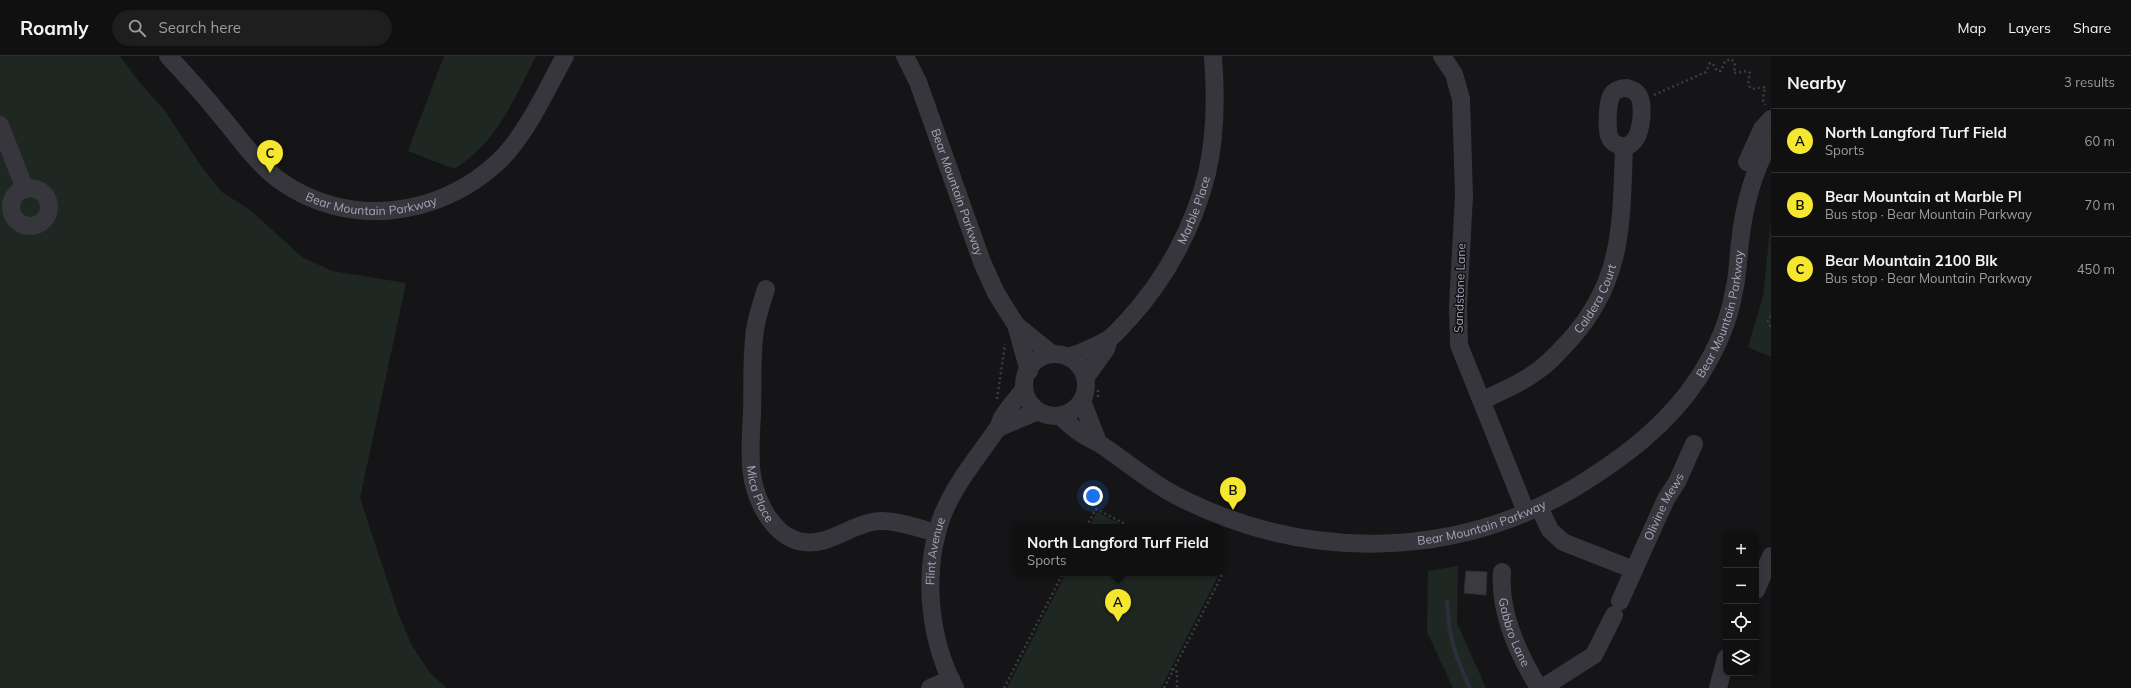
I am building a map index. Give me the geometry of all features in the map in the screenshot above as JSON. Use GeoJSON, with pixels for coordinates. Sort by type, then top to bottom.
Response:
{"type":"FeatureCollection","features":[{"type":"Feature","properties":{"kind":"street","name":"Bear Mountain Parkway"},"geometry":{"type":"LineString","coordinates":[[168,56],[206,97],[262,165],[279,180],[319,201],[344,208],[386,212],[429,203],[454,193],[479,178],[499,161],[517,140],[565,56]]}},
{"type":"Feature","properties":{"kind":"street","name":"Bear Mountain Parkway"},"geometry":{"type":"LineString","coordinates":[[905,56],[920,87],[984,269],[996,292],[1011,332],[1029,371]]}},
{"type":"Feature","properties":{"kind":"street","name":"Marble Place"},"geometry":{"type":"LineString","coordinates":[[1029,371],[1033,363],[1108,339],[1148,297],[1161,278],[1195,211],[1207,172],[1215,117],[1213,56]]}},
{"type":"Feature","properties":{"kind":"street","name":"Sandstone Lane"},"geometry":{"type":"LineString","coordinates":[[1442,56],[1454,74],[1461,99],[1464,196],[1458,335],[1459,345],[1482,401],[1532,510]]}},
{"type":"Feature","properties":{"kind":"street","name":"Bear Mountain Parkway"},"geometry":{"type":"LineString","coordinates":[[1740,241],[1736,212],[1740,182],[1749,156],[1769,113]]}},
{"type":"Feature","properties":{"kind":"street"},"geometry":{"type":"LineString","coordinates":[[0,125],[25,189]]}},
{"type":"Feature","properties":{"kind":"street","name":"Bear Mountain Parkway"},"geometry":{"type":"LineString","coordinates":[[1060,416],[1087,437],[1098,442],[1145,478],[1194,504],[1248,526],[1304,540],[1364,545],[1428,541],[1488,526],[1532,510],[1572,489],[1629,453],[1677,406],[1699,378],[1714,351],[1727,318],[1734,292],[1740,241],[1749,188],[1758,163],[1771,140]]}},
{"type":"Feature","properties":{"kind":"street","name":"Caldera Court"},"geometry":{"type":"LineString","coordinates":[[1482,401],[1533,375],[1554,358],[1577,332],[1602,294],[1611,270],[1620,231],[1624,147]]}},
{"type":"Feature","properties":{"kind":"street","name":"Mica Place"},"geometry":{"type":"LineString","coordinates":[[766,288],[755,331],[750,459],[756,491],[761,505],[770,520],[781,532],[797,540],[814,543],[832,540],[859,526],[884,521],[938,533]]}},
{"type":"Feature","properties":{"kind":"street","name":"Bear Mountain Parkway"},"geometry":{"type":"LineString","coordinates":[[1011,332],[1060,355],[1092,380]]}},
{"type":"Feature","properties":{"kind":"street","name":"Marble Place"},"geometry":{"type":"LineString","coordinates":[[1092,380],[1106,349],[1108,339]]}},
{"type":"Feature","properties":{"kind":"street"},"geometry":{"type":"LineString","coordinates":[[1029,371],[1024,389],[1028,401],[1045,414],[1060,416],[1090,401]]}},
{"type":"Feature","properties":{"kind":"street"},"geometry":{"type":"LineString","coordinates":[[1092,380],[1090,401],[1098,442]]}},
{"type":"Feature","properties":{"kind":"street","name":"Flint Avenue"},"geometry":{"type":"LineString","coordinates":[[953,684],[940,648],[932,609],[931,576],[938,533],[943,514],[964,475],[998,428],[1002,418],[1024,389]]}},
{"type":"Feature","properties":{"kind":"street","name":"Flint Avenue"},"geometry":{"type":"LineString","coordinates":[[998,428],[1038,410]]}},
{"type":"Feature","properties":{"kind":"street","name":"Olivine Mews"},"geometry":{"type":"LineString","coordinates":[[1541,688],[1594,655],[1666,499],[1677,482],[1694,444]]}},
{"type":"Feature","properties":{"kind":"street"},"geometry":{"type":"LineString","coordinates":[[1532,510],[1563,542],[1634,570]]}},
{"type":"Feature","properties":{"kind":"street"},"geometry":{"type":"LineString","coordinates":[[1759,583],[1771,556]]}},
{"type":"Feature","properties":{"kind":"street","name":"Gabbro Lane"},"geometry":{"type":"LineString","coordinates":[[1502,572],[1502,598],[1520,654],[1541,688]]}},
{"type":"Feature","properties":{"kind":"street"},"geometry":{"type":"LineString","coordinates":[[1718,688],[1723,669]]}},
{"type":"Feature","properties":{"kind":"street"},"geometry":{"type":"LineString","coordinates":[[930,688],[953,684]]}},
{"type":"Feature","properties":{"kind":"path"},"geometry":{"type":"LineString","coordinates":[[1648,97],[1706,72],[1710,63],[1713,64],[1716,71],[1721,72],[1726,61],[1731,59],[1735,63],[1734,73],[1748,71],[1750,73],[1749,88],[1765,87],[1763,100],[1769,113]]}},
{"type":"Feature","properties":{"kind":"path"},"geometry":{"type":"LineString","coordinates":[[1771,316],[1768,321],[1771,328]]}},
{"type":"Feature","properties":{"kind":"path"},"geometry":{"type":"LineString","coordinates":[[996,404],[1011,332]]}},
{"type":"Feature","properties":{"kind":"path"},"geometry":{"type":"LineString","coordinates":[[1090,401],[1092,380]]}},
{"type":"Feature","properties":{"kind":"path"},"geometry":{"type":"LineString","coordinates":[[1088,524],[1096,509],[1125,524]]}},
{"type":"Feature","properties":{"kind":"path"},"geometry":{"type":"LineString","coordinates":[[1004,688],[1061,576]]}},
{"type":"Feature","properties":{"kind":"path"},"geometry":{"type":"LineString","coordinates":[[1164,688],[1219,576]]}},
{"type":"Feature","properties":{"kind":"path"},"geometry":{"type":"LineString","coordinates":[[1172,670],[1177,672],[1176,688]]}},
{"type":"Feature","properties":{"kind":"shaded area"},"geometry":{"type":"Polygon","coordinates":[[[0,56],[120,56],[140,83],[165,111],[201,166],[222,192],[250,210],[302,257],[332,271],[406,283],[360,498],[398,613],[412,646],[431,674],[447,688],[0,688],[0,56]]]}},
{"type":"Feature","properties":{"kind":"shaded area"},"geometry":{"type":"Polygon","coordinates":[[[444,56],[536,56],[512,104],[493,133],[469,158],[454,169],[408,151],[444,56]]]}},
{"type":"Feature","properties":{"kind":"shaded area"},"geometry":{"type":"Polygon","coordinates":[[[1771,220],[1771,357],[1748,347],[1763,296],[1771,220]]]}},
{"type":"Feature","properties":{"kind":"shaded area"},"geometry":{"type":"Polygon","coordinates":[[[1097,512],[1120,524],[1091,524],[1097,512]]]}},
{"type":"Feature","properties":{"kind":"shaded area"},"geometry":{"type":"Polygon","coordinates":[[[1458,566],[1457,623],[1486,688],[1453,688],[1427,632],[1428,571],[1458,566]]]}},
{"type":"Feature","properties":{"kind":"shaded area"},"geometry":{"type":"Polygon","coordinates":[[[1064,576],[1218,576],[1161,688],[1007,688],[1064,576]]]}},
{"type":"Feature","properties":{"kind":"building"},"geometry":{"type":"Polygon","coordinates":[[[1466,571],[1487,572],[1486,595],[1464,593],[1466,571]]]}},
{"type":"Feature","properties":{"kind":"waterway"},"geometry":{"type":"LineString","coordinates":[[1447,602],[1451,637],[1460,666],[1470,688]]}},
{"type":"Feature","properties":{"kind":"place","name":"Bear Mountain 2100 Blk"},"geometry":{"type":"Point","coordinates":[270,173]}},
{"type":"Feature","properties":{"kind":"place","name":"Bear Mountain at Marble Pl"},"geometry":{"type":"Point","coordinates":[1233,510]}},
{"type":"Feature","properties":{"kind":"place","name":"North Langford Turf Field"},"geometry":{"type":"Point","coordinates":[1118,622]}}]}
